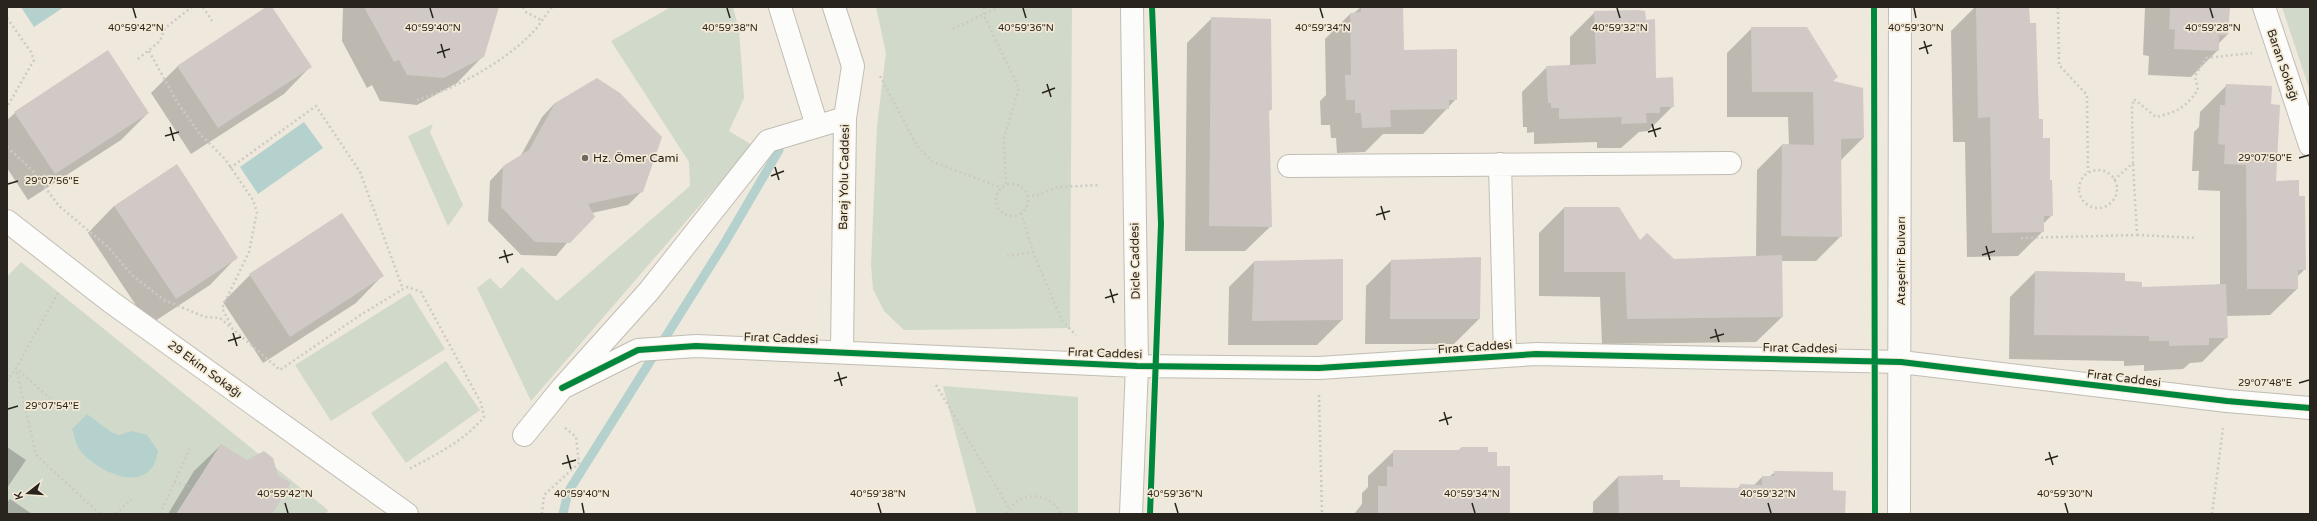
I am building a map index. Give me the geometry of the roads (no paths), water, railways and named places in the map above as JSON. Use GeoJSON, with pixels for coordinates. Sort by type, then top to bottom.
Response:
{"type":"FeatureCollection","features":[{"type":"Feature","properties":{"kind":"street"},"geometry":{"type":"LineString","coordinates":[[780,7],[817,126]]}},
{"type":"Feature","properties":{"kind":"street","name":"Baraj Yolu Caddesi"},"geometry":{"type":"LineString","coordinates":[[834,7],[853,66],[845,118],[842,352]]}},
{"type":"Feature","properties":{"kind":"street","name":"Dicle Caddesi"},"geometry":{"type":"LineString","coordinates":[[1131,514],[1137,366],[1132,7]]}},
{"type":"Feature","properties":{"kind":"street","name":"Ataşehir Bulvarı"},"geometry":{"type":"LineString","coordinates":[[1899,514],[1901,362],[1900,7]]}},
{"type":"Feature","properties":{"kind":"street","name":"Baran Sokağı"},"geometry":{"type":"LineString","coordinates":[[2264,7],[2310,145]]}},
{"type":"Feature","properties":{"kind":"street"},"geometry":{"type":"LineString","coordinates":[[524,435],[545,412],[562,388],[649,291],[768,140],[845,118]]}},
{"type":"Feature","properties":{"kind":"street"},"geometry":{"type":"LineString","coordinates":[[1289,166],[1730,163]]}},
{"type":"Feature","properties":{"kind":"street"},"geometry":{"type":"LineString","coordinates":[[1500,164],[1505,355]]}},
{"type":"Feature","properties":{"kind":"street","name":"29 Ekim Sokağı"},"geometry":{"type":"LineString","coordinates":[[7,221],[111,302],[407,514]]}},
{"type":"Feature","properties":{"kind":"street","name":"Fırat Caddesi"},"geometry":{"type":"LineString","coordinates":[[562,388],[640,350],[682,348],[842,352],[1137,366],[1319,368],[1505,355],[1544,354],[1901,362],[2227,402],[2310,408]]}},
{"type":"Feature","properties":{"kind":"water"},"geometry":{"type":"Polygon","coordinates":[[[21,7],[64,7],[34,27],[21,7]]]}},
{"type":"Feature","properties":{"kind":"water"},"geometry":{"type":"Polygon","coordinates":[[[304,122],[323,148],[258,194],[240,167],[304,122]]]}},
{"type":"Feature","properties":{"kind":"water"},"geometry":{"type":"Polygon","coordinates":[[[87,414],[111,432],[119,435],[132,431],[147,435],[158,451],[151,470],[137,477],[118,475],[98,466],[83,454],[78,447],[72,429],[87,414]]]}},
{"type":"Feature","properties":{"kind":"waterway"},"geometry":{"type":"LineString","coordinates":[[563,514],[568,492],[724,244],[779,150]]}},
{"type":"Feature","properties":{"kind":"place","name":"Hz. Ömer Cami"},"geometry":{"type":"Point","coordinates":[585,158]}}]}
